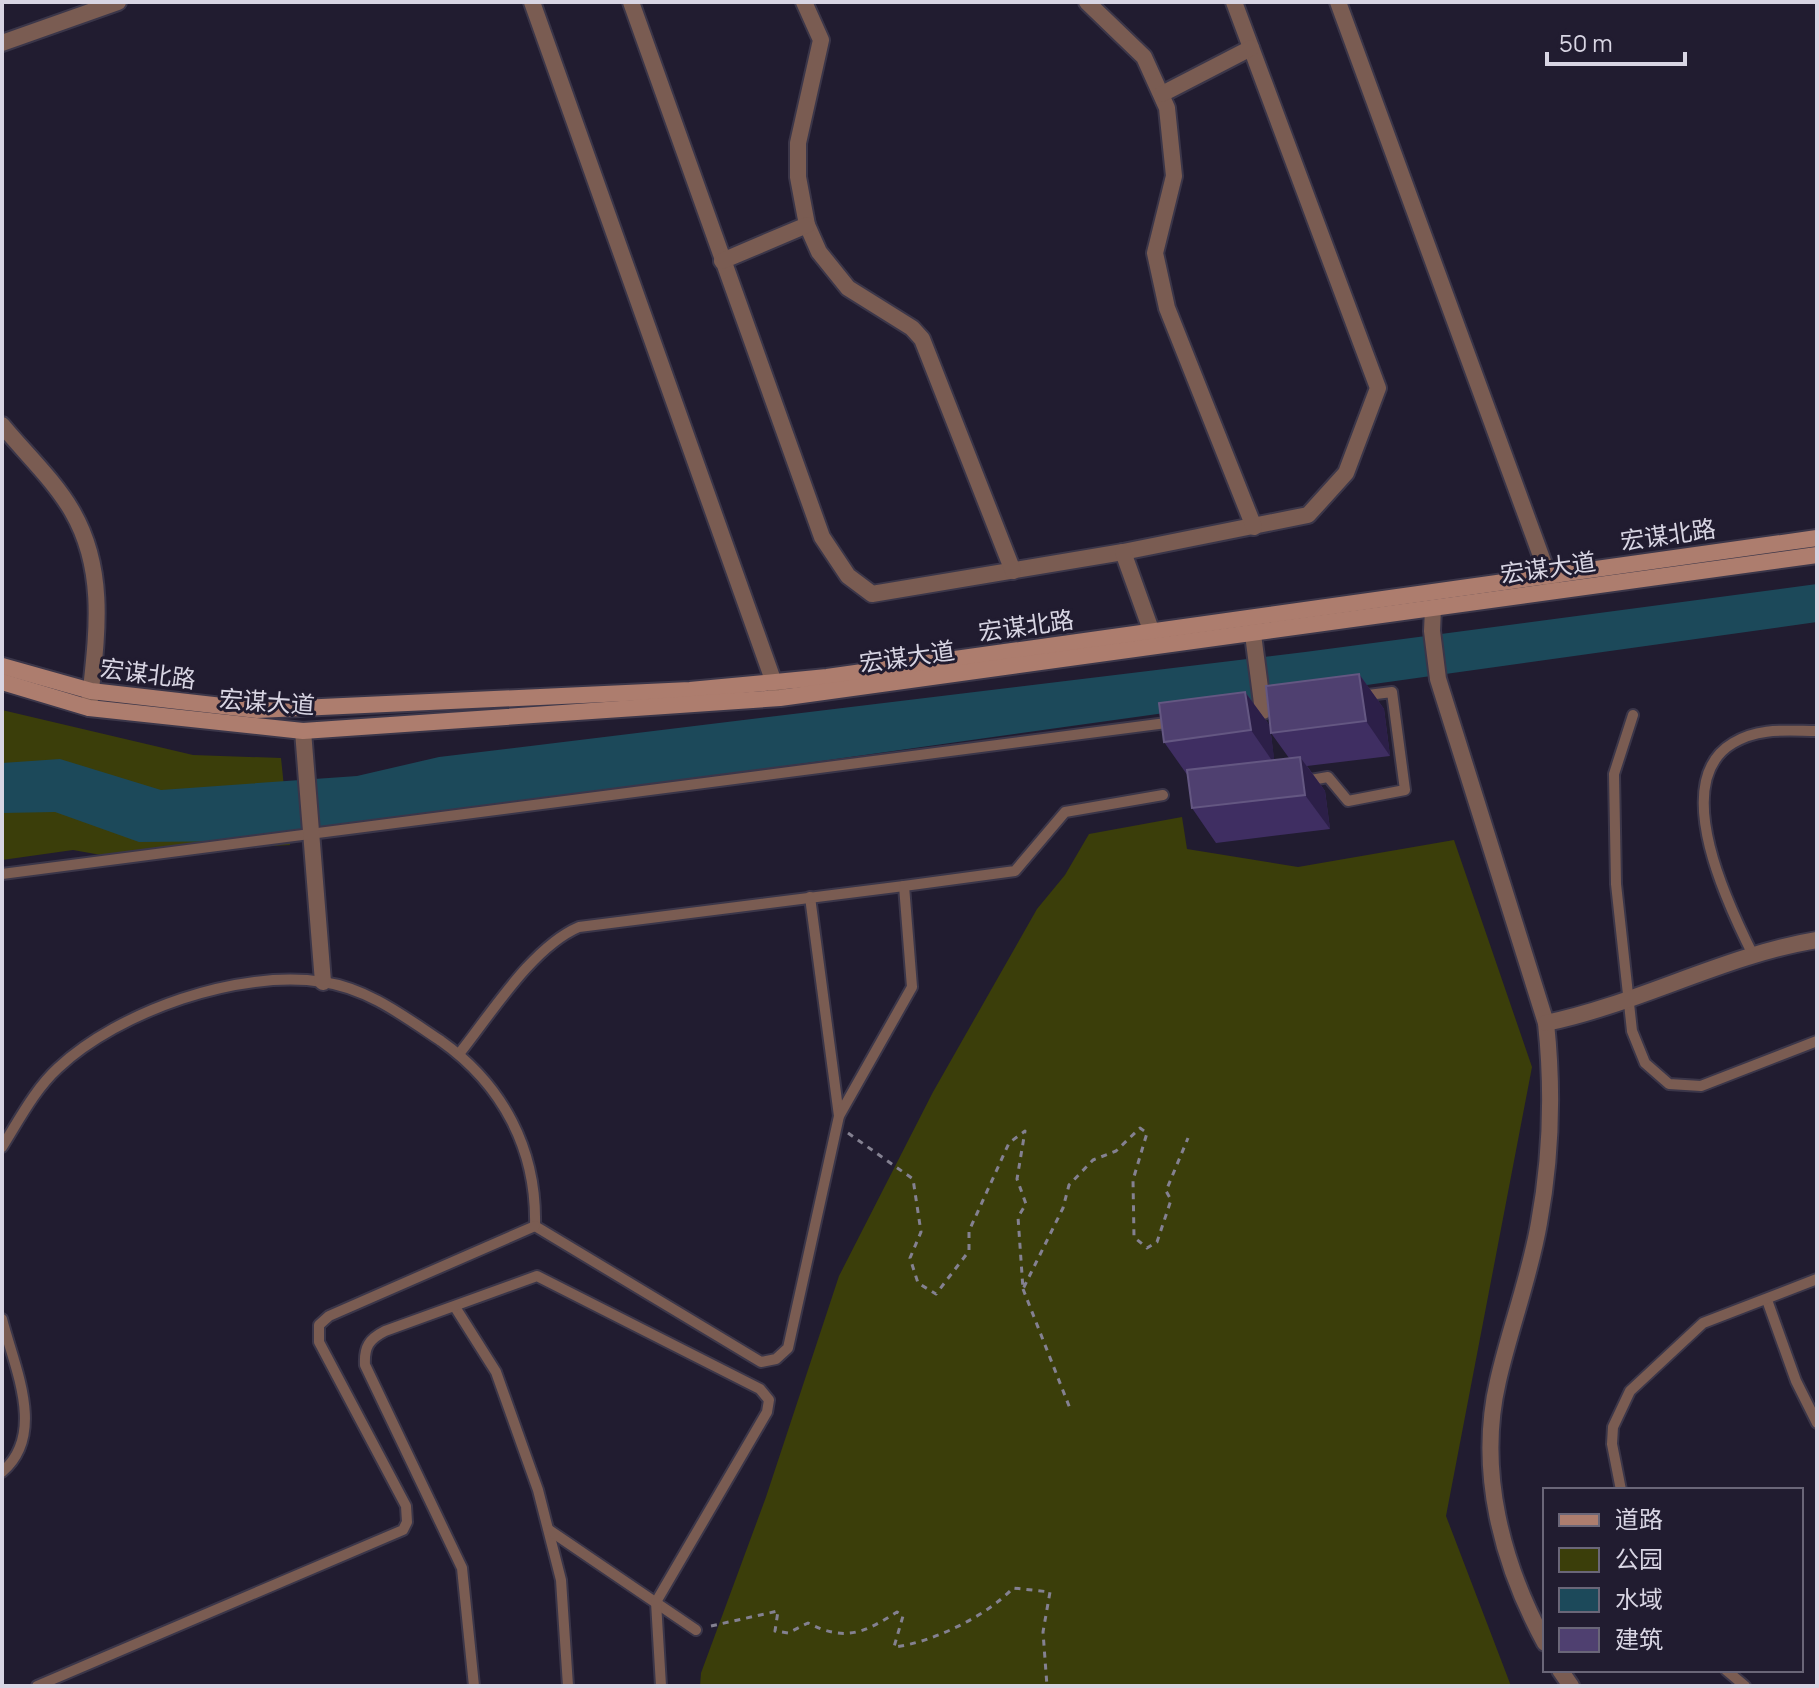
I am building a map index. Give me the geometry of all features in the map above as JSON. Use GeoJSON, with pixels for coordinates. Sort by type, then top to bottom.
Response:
{"type":"FeatureCollection","features":[{"type":"Feature","properties":{"kind":"main road","name":"宏谋北路"},"geometry":{"type":"LineString","coordinates":[[1251,624],[1551,582],[1817,538]]}},
{"type":"Feature","properties":{"kind":"main road","name":"宏谋大道"},"geometry":{"type":"LineString","coordinates":[[2,682],[90,699],[303,731],[777,690],[1251,624],[1433,608],[1551,582],[1817,555]]}},
{"type":"Feature","properties":{"kind":"main road","name":"宏谋北路"},"geometry":{"type":"LineString","coordinates":[[2,666],[90,699],[257,710],[777,690]]}},
{"type":"Feature","properties":{"kind":"street"},"geometry":{"type":"LineString","coordinates":[[2,43],[118,2]]}},
{"type":"Feature","properties":{"kind":"street"},"geometry":{"type":"LineString","coordinates":[[532,2],[777,690]]}},
{"type":"Feature","properties":{"kind":"street"},"geometry":{"type":"LineString","coordinates":[[631,2],[822,537],[848,576],[872,594],[1123,552],[1308,515],[1346,473],[1378,388],[1234,2]]}},
{"type":"Feature","properties":{"kind":"street"},"geometry":{"type":"LineString","coordinates":[[804,2],[821,40],[798,143],[798,177],[807,225],[819,252],[848,288],[912,328],[922,339],[1013,571]]}},
{"type":"Feature","properties":{"kind":"street"},"geometry":{"type":"LineString","coordinates":[[1087,2],[1144,57],[1167,108],[1174,176],[1155,253],[1167,308],[1254,527]]}},
{"type":"Feature","properties":{"kind":"street"},"geometry":{"type":"LineString","coordinates":[[1338,2],[1551,582]]}},
{"type":"Feature","properties":{"kind":"street"},"geometry":{"type":"LineString","coordinates":[[1162,94],[1251,48]]}},
{"type":"Feature","properties":{"kind":"street"},"geometry":{"type":"LineString","coordinates":[[722,261],[807,225]]}},
{"type":"Feature","properties":{"kind":"street"},"geometry":{"type":"LineString","coordinates":[[2,425],[71,509],[88,543],[98,594],[90,699]]}},
{"type":"Feature","properties":{"kind":"street"},"geometry":{"type":"LineString","coordinates":[[1123,552],[1154,638]]}},
{"type":"Feature","properties":{"kind":"street"},"geometry":{"type":"LineString","coordinates":[[1433,608],[1432,631],[1438,679],[1546,1023],[1550,1061],[1546,1179],[1539,1226],[1497,1384],[1490,1448],[1506,1556],[1523,1603],[1543,1639]]}},
{"type":"Feature","properties":{"kind":"street"},"geometry":{"type":"LineString","coordinates":[[1251,624],[1262,711]]}},
{"type":"Feature","properties":{"kind":"street"},"geometry":{"type":"LineString","coordinates":[[303,731],[323,982]]}},
{"type":"Feature","properties":{"kind":"street"},"geometry":{"type":"LineString","coordinates":[[1546,1023],[1600,1012],[1754,957],[1817,940]]}},
{"type":"Feature","properties":{"kind":"lane"},"geometry":{"type":"LineString","coordinates":[[1290,783],[1328,777],[1348,801],[1405,790],[1392,692],[1349,698]]}},
{"type":"Feature","properties":{"kind":"lane"},"geometry":{"type":"LineString","coordinates":[[1633,715],[1614,774],[1616,884],[1632,1031],[1645,1063],[1669,1084],[1687,1087],[1712,1084],[1817,1041]]}},
{"type":"Feature","properties":{"kind":"lane"},"geometry":{"type":"LineString","coordinates":[[2,874],[1183,721]]}},
{"type":"Feature","properties":{"kind":"lane"},"geometry":{"type":"LineString","coordinates":[[1754,957],[1709,849],[1704,809],[1712,769],[1731,743],[1748,736],[1765,731],[1817,731]]}},
{"type":"Feature","properties":{"kind":"lane"},"geometry":{"type":"LineString","coordinates":[[459,1054],[541,953],[569,932],[601,922],[1015,871],[1065,812],[1163,795]]}},
{"type":"Feature","properties":{"kind":"lane"},"geometry":{"type":"LineString","coordinates":[[535,1226],[761,1362],[769,1361],[788,1348],[838,1121],[912,987],[904,886]]}},
{"type":"Feature","properties":{"kind":"lane"},"geometry":{"type":"LineString","coordinates":[[810,897],[838,1121]]}},
{"type":"Feature","properties":{"kind":"lane"},"geometry":{"type":"LineString","coordinates":[[2,1147],[29,1103],[57,1069],[108,1032],[161,1006],[217,989],[266,982],[323,982],[381,1001],[459,1054],[491,1085],[530,1161],[536,1198],[535,1226]]}},
{"type":"Feature","properties":{"kind":"lane"},"geometry":{"type":"LineString","coordinates":[[37,1686],[403,1530],[407,1522],[406,1506],[319,1342],[319,1325],[329,1316],[535,1226]]}},
{"type":"Feature","properties":{"kind":"lane"},"geometry":{"type":"LineString","coordinates":[[474,1686],[462,1568],[365,1365],[366,1347],[374,1337],[537,1276],[765,1393],[767,1412],[656,1602],[661,1686]]}},
{"type":"Feature","properties":{"kind":"lane"},"geometry":{"type":"LineString","coordinates":[[1621,1488],[1612,1444],[1613,1427],[1630,1391],[1703,1323],[1817,1279]]}},
{"type":"Feature","properties":{"kind":"lane"},"geometry":{"type":"LineString","coordinates":[[1767,1300],[1796,1381],[1817,1423]]}},
{"type":"Feature","properties":{"kind":"lane"},"geometry":{"type":"LineString","coordinates":[[455,1307],[496,1372],[549,1530],[561,1580],[568,1686]]}},
{"type":"Feature","properties":{"kind":"lane"},"geometry":{"type":"LineString","coordinates":[[2,1319],[26,1423],[21,1449],[2,1472]]}},
{"type":"Feature","properties":{"kind":"lane"},"geometry":{"type":"LineString","coordinates":[[549,1530],[696,1630]]}},
{"type":"Feature","properties":{"kind":"path"},"geometry":{"type":"LineString","coordinates":[[838,1121],[913,1179],[921,1232],[910,1258],[918,1283],[936,1294],[969,1251],[969,1231],[1009,1143],[1025,1131],[1017,1179],[1026,1204],[1018,1217],[1023,1289],[1071,1411]]}},
{"type":"Feature","properties":{"kind":"path"},"geometry":{"type":"LineString","coordinates":[[1023,1289],[1063,1208],[1069,1185],[1093,1160],[1116,1151],[1140,1128],[1147,1133],[1133,1180],[1134,1237],[1147,1248],[1157,1242],[1171,1200],[1166,1191],[1188,1138]]}},
{"type":"Feature","properties":{"kind":"path"},"geometry":{"type":"LineString","coordinates":[[696,1630],[778,1611],[775,1631],[788,1633],[808,1623],[830,1634],[866,1632],[897,1612],[903,1616],[894,1647],[907,1646],[920,1644],[1001,1601],[1013,1588],[1050,1592],[1043,1632],[1047,1686]]}},
{"type":"Feature","properties":{"kind":"green space"},"geometry":{"type":"Polygon","coordinates":[[[2,710],[193,755],[281,758],[290,845],[101,855],[73,850],[2,860],[2,710]]]}},
{"type":"Feature","properties":{"kind":"green space"},"geometry":{"type":"Polygon","coordinates":[[[1182,817],[1187,849],[1298,867],[1454,840],[1532,1067],[1446,1516],[1511,1686],[700,1686],[701,1673],[766,1497],[839,1276],[933,1092],[1037,909],[1065,875],[1089,834],[1182,817]]]}},
{"type":"Feature","properties":{"kind":"water"},"geometry":{"type":"Polygon","coordinates":[[[1817,584],[1817,622],[249,841],[139,842],[55,812],[2,813],[2,763],[60,759],[161,790],[357,776],[439,757],[1305,652],[1817,584]]]}},
{"type":"Feature","properties":{"kind":"building"},"geometry":{"type":"Polygon","coordinates":[[[1359,674],[1366,721],[1271,733],[1266,686],[1359,674]]]}},
{"type":"Feature","properties":{"kind":"building"},"geometry":{"type":"Polygon","coordinates":[[[1245,692],[1251,730],[1164,742],[1159,703],[1245,692]]]}},
{"type":"Feature","properties":{"kind":"building"},"geometry":{"type":"Polygon","coordinates":[[[1300,757],[1305,795],[1192,808],[1187,770],[1300,757]]]}}]}
